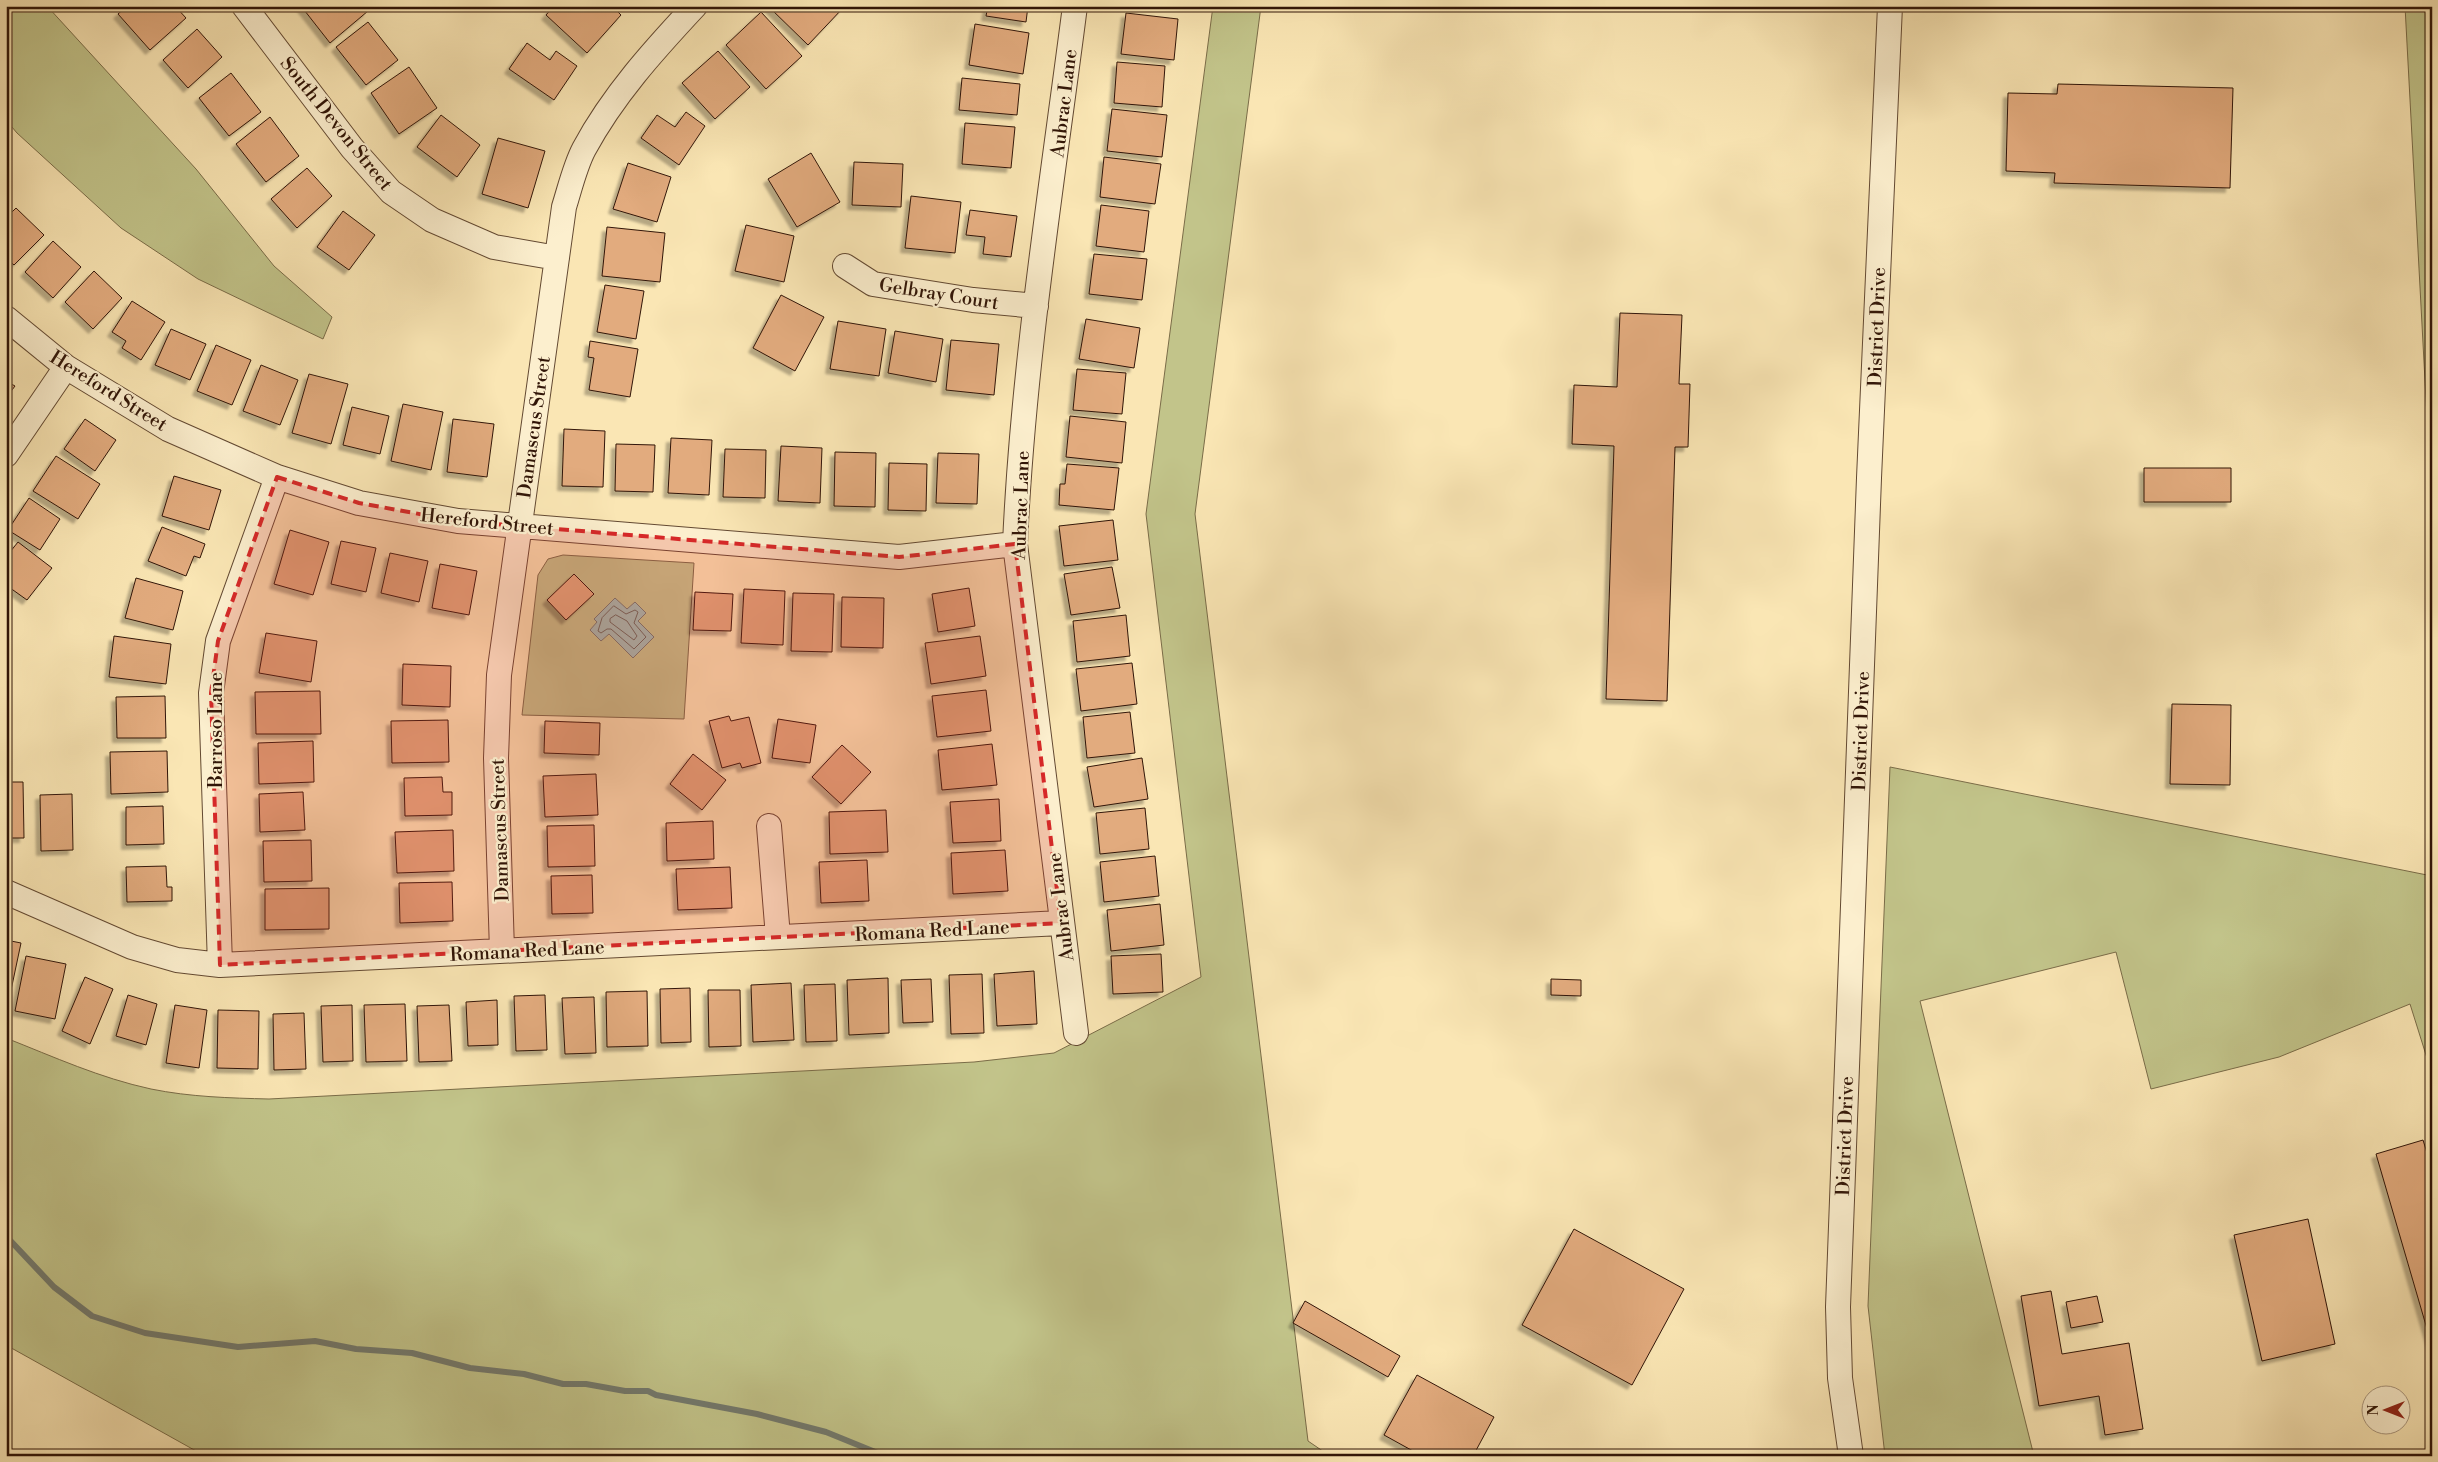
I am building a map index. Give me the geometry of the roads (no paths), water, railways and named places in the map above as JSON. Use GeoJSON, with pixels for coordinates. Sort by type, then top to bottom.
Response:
{"type":"FeatureCollection","features":[{"type":"Feature","properties":{"kind":"street","name":"Damascus Street"},"geometry":{"type":"LineString","coordinates":[[502,951],[496,758],[499,675],[518,526],[564,207],[584,150],[618,95],[648,57],[696,6]]}},
{"type":"Feature","properties":{"kind":"street","name":"Aubrac Lane"},"geometry":{"type":"LineString","coordinates":[[1075,6],[1036,306],[1018,479],[1015,544],[1076,1033]]}},
{"type":"Feature","properties":{"kind":"street","name":"District Drive"},"geometry":{"type":"LineString","coordinates":[[1851,1456],[1840,1378],[1838,1307],[1869,478],[1890,6]]}},
{"type":"Feature","properties":{"kind":"street","name":"South Devon Street"},"geometry":{"type":"LineString","coordinates":[[247,7],[352,148],[391,192],[432,220],[494,247],[557,258]]}},
{"type":"Feature","properties":{"kind":"street","name":"Gelbray Court"},"geometry":{"type":"LineString","coordinates":[[845,266],[873,284],[973,300],[1036,306]]}},
{"type":"Feature","properties":{"kind":"street","name":"Hereford Street"},"geometry":{"type":"LineString","coordinates":[[6,318],[66,367],[168,429],[277,476],[359,503],[458,521],[899,557],[1015,544]]}},
{"type":"Feature","properties":{"kind":"street"},"geometry":{"type":"LineString","coordinates":[[6,455],[66,367]]}},
{"type":"Feature","properties":{"kind":"street","name":"Barroso Lane"},"geometry":{"type":"LineString","coordinates":[[220,965],[212,693],[218,641],[277,476]]}},
{"type":"Feature","properties":{"kind":"street"},"geometry":{"type":"LineString","coordinates":[[769,826],[778,937]]}},
{"type":"Feature","properties":{"kind":"street","name":"Romana Red Lane"},"geometry":{"type":"LineString","coordinates":[[6,892],[132,947],[177,960],[220,965],[1062,923]]}},
{"type":"Feature","properties":{"kind":"water"},"geometry":{"type":"Polygon","coordinates":[[[615,598],[627,609],[635,602],[646,613],[638,621],[654,637],[633,658],[609,634],[601,641],[590,630],[597,622],[594,619],[615,598]]]}},
{"type":"Feature","properties":{"kind":"waterway"},"geometry":{"type":"LineString","coordinates":[[6,1236],[54,1287],[92,1316],[145,1333],[238,1347],[315,1341],[356,1349],[412,1353],[470,1368],[524,1374],[563,1384],[586,1384],[625,1391],[648,1391],[656,1395],[757,1414],[826,1432],[885,1456]]}}]}
